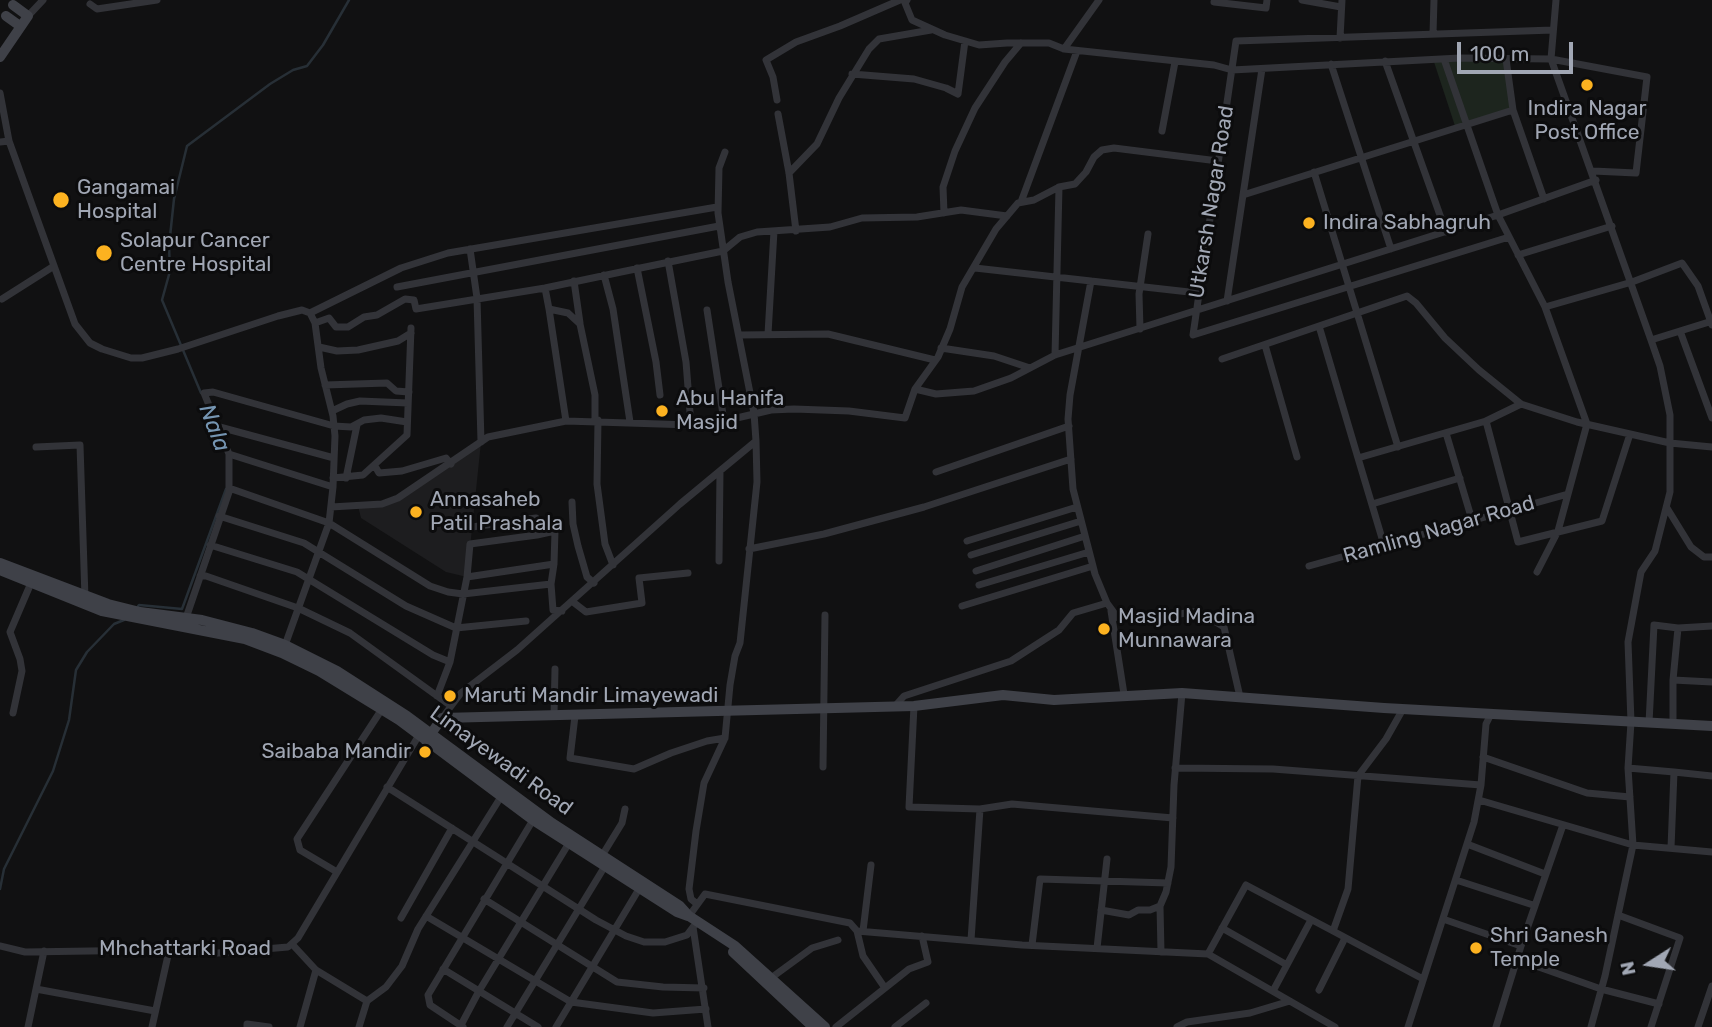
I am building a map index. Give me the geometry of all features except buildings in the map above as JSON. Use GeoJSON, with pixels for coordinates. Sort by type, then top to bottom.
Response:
{"type":"FeatureCollection","features":[{"type":"Feature","properties":{"kind":"street"},"geometry":{"type":"LineString","coordinates":[[0,57],[20,26],[43,0]]}},
{"type":"Feature","properties":{"kind":"street"},"geometry":{"type":"LineString","coordinates":[[90,4],[97,9],[157,0]]}},
{"type":"Feature","properties":{"kind":"street"},"geometry":{"type":"LineString","coordinates":[[776,100],[773,77],[766,60],[796,42],[900,0]]}},
{"type":"Feature","properties":{"kind":"street"},"geometry":{"type":"LineString","coordinates":[[907,0],[905,3],[912,20],[979,46],[1049,43],[1077,51],[1214,65],[1232,70],[1385,61],[1551,59],[1647,77],[1636,173],[1594,176],[1544,199],[1498,215],[1055,355],[974,391],[936,394],[915,389]]}},
{"type":"Feature","properties":{"kind":"street"},"geometry":{"type":"LineString","coordinates":[[1064,49],[1100,0]]}},
{"type":"Feature","properties":{"kind":"street"},"geometry":{"type":"LineString","coordinates":[[1214,2],[1266,8],[1267,0]]}},
{"type":"Feature","properties":{"kind":"street"},"geometry":{"type":"LineString","coordinates":[[1302,0],[1341,4],[1340,38],[1553,30]]}},
{"type":"Feature","properties":{"kind":"street"},"geometry":{"type":"LineString","coordinates":[[1433,34],[1434,0]]}},
{"type":"Feature","properties":{"kind":"street"},"geometry":{"type":"LineString","coordinates":[[1556,0],[1551,59],[1632,282],[1660,366],[1670,415],[1670,492],[1655,551],[1641,572],[1629,642],[1631,722],[1628,768],[1633,845],[1591,1027]]}},
{"type":"Feature","properties":{"kind":"street"},"geometry":{"type":"LineString","coordinates":[[13,5],[28,16]]}},
{"type":"Feature","properties":{"kind":"street"},"geometry":{"type":"LineString","coordinates":[[6,16],[20,26]]}},
{"type":"Feature","properties":{"kind":"street"},"geometry":{"type":"LineString","coordinates":[[789,173],[817,144],[852,74],[879,39],[932,30]]}},
{"type":"Feature","properties":{"kind":"street","name":"Utkarsh Nagar Road"},"geometry":{"type":"LineString","coordinates":[[1340,38],[1236,41],[1193,335],[1349,287]]}},
{"type":"Feature","properties":{"kind":"street"},"geometry":{"type":"LineString","coordinates":[[852,74],[914,79],[958,94],[965,41]]}},
{"type":"Feature","properties":{"kind":"street"},"geometry":{"type":"LineString","coordinates":[[944,213],[943,187],[954,151],[975,108],[1021,43]]}},
{"type":"Feature","properties":{"kind":"street"},"geometry":{"type":"LineString","coordinates":[[1021,202],[1077,51]]}},
{"type":"Feature","properties":{"kind":"street"},"geometry":{"type":"LineString","coordinates":[[1444,59],[1498,215],[1545,307],[1587,424],[1558,531],[1537,572]]}},
{"type":"Feature","properties":{"kind":"street"},"geometry":{"type":"LineString","coordinates":[[1506,60],[1513,110],[1544,199]]}},
{"type":"Feature","properties":{"kind":"street"},"geometry":{"type":"LineString","coordinates":[[1385,61],[1446,232]]}},
{"type":"Feature","properties":{"kind":"street"},"geometry":{"type":"LineString","coordinates":[[1162,131],[1175,62]]}},
{"type":"Feature","properties":{"kind":"street"},"geometry":{"type":"LineString","coordinates":[[1331,64],[1391,249]]}},
{"type":"Feature","properties":{"kind":"street"},"geometry":{"type":"LineString","coordinates":[[1227,301],[1262,69]]}},
{"type":"Feature","properties":{"kind":"street"},"geometry":{"type":"LineString","coordinates":[[0,93],[4,141],[75,324],[90,343],[131,358],[178,349],[278,316],[302,310],[310,313],[315,323],[334,426],[333,487],[328,523],[284,649]]}},
{"type":"Feature","properties":{"kind":"street"},"geometry":{"type":"LineString","coordinates":[[1243,195],[1513,110]]}},
{"type":"Feature","properties":{"kind":"street"},"geometry":{"type":"LineString","coordinates":[[778,114],[796,231]]}},
{"type":"Feature","properties":{"kind":"street"},"geometry":{"type":"LineString","coordinates":[[331,507],[389,502],[412,491],[488,437],[566,421],[691,425],[724,421],[754,413],[794,409],[849,411],[905,418],[915,389],[941,348],[962,287],[996,229],[1017,203],[1034,200],[1059,187],[1075,184],[1102,150],[1114,148],[1218,161]]}},
{"type":"Feature","properties":{"kind":"street"},"geometry":{"type":"LineString","coordinates":[[697,904],[691,899],[689,889],[704,783],[726,738],[727,710],[735,656],[740,643],[757,482],[754,413],[719,226],[719,168],[725,152]]}},
{"type":"Feature","properties":{"kind":"street"},"geometry":{"type":"LineString","coordinates":[[1314,172],[1398,447]]}},
{"type":"Feature","properties":{"kind":"street"},"geometry":{"type":"LineString","coordinates":[[1055,355],[1059,187]]}},
{"type":"Feature","properties":{"kind":"street"},"geometry":{"type":"LineString","coordinates":[[310,313],[401,268],[448,253],[718,207]]}},
{"type":"Feature","properties":{"kind":"street"},"geometry":{"type":"LineString","coordinates":[[315,323],[330,318],[336,327],[348,327],[405,299],[414,300],[416,309],[545,288],[723,251],[740,237],[774,230],[796,231],[830,227],[862,218],[917,217],[961,210],[1007,216]]}},
{"type":"Feature","properties":{"kind":"street"},"geometry":{"type":"LineString","coordinates":[[397,287],[719,226]]}},
{"type":"Feature","properties":{"kind":"street"},"geometry":{"type":"LineString","coordinates":[[1518,255],[1612,226]]}},
{"type":"Feature","properties":{"kind":"street"},"geometry":{"type":"LineString","coordinates":[[768,334],[774,230]]}},
{"type":"Feature","properties":{"kind":"street"},"geometry":{"type":"LineString","coordinates":[[1140,329],[1140,286],[1148,234]]}},
{"type":"Feature","properties":{"kind":"street"},"geometry":{"type":"LineString","coordinates":[[1349,287],[1509,237]]}},
{"type":"Feature","properties":{"kind":"street"},"geometry":{"type":"LineString","coordinates":[[470,249],[477,298],[481,442]]}},
{"type":"Feature","properties":{"kind":"street"},"geometry":{"type":"LineString","coordinates":[[668,261],[686,362],[691,425]]}},
{"type":"Feature","properties":{"kind":"street"},"geometry":{"type":"LineString","coordinates":[[1545,307],[1632,282],[1682,263],[1698,286],[1712,322],[1651,340]]}},
{"type":"Feature","properties":{"kind":"street"},"geometry":{"type":"LineString","coordinates":[[2,299],[54,266]]}},
{"type":"Feature","properties":{"kind":"street"},"geometry":{"type":"LineString","coordinates":[[637,268],[660,395]]}},
{"type":"Feature","properties":{"kind":"street"},"geometry":{"type":"LineString","coordinates":[[975,268],[1198,293]]}},
{"type":"Feature","properties":{"kind":"street"},"geometry":{"type":"LineString","coordinates":[[604,275],[613,309],[631,422]]}},
{"type":"Feature","properties":{"kind":"street"},"geometry":{"type":"LineString","coordinates":[[574,281],[595,395],[597,484],[605,544],[613,565]]}},
{"type":"Feature","properties":{"kind":"street"},"geometry":{"type":"LineString","coordinates":[[1091,281],[1070,395],[1073,489],[1093,566],[1108,605],[1124,694]]}},
{"type":"Feature","properties":{"kind":"street"},"geometry":{"type":"LineString","coordinates":[[545,288],[566,421]]}},
{"type":"Feature","properties":{"kind":"street"},"geometry":{"type":"LineString","coordinates":[[1222,359],[1407,296],[1445,338],[1521,404],[1630,434],[1670,443],[1712,447]]}},
{"type":"Feature","properties":{"kind":"street"},"geometry":{"type":"LineString","coordinates":[[549,309],[568,313],[580,324]]}},
{"type":"Feature","properties":{"kind":"street"},"geometry":{"type":"LineString","coordinates":[[707,310],[724,421]]}},
{"type":"Feature","properties":{"kind":"street"},"geometry":{"type":"LineString","coordinates":[[1319,326],[1384,545]]}},
{"type":"Feature","properties":{"kind":"street"},"geometry":{"type":"LineString","coordinates":[[319,347],[337,351],[358,350],[398,341],[411,330],[407,435],[363,475],[333,478]]}},
{"type":"Feature","properties":{"kind":"street"},"geometry":{"type":"LineString","coordinates":[[1680,331],[1712,418]]}},
{"type":"Feature","properties":{"kind":"street"},"geometry":{"type":"LineString","coordinates":[[738,335],[828,334],[935,360]]}},
{"type":"Feature","properties":{"kind":"street"},"geometry":{"type":"LineString","coordinates":[[1265,345],[1297,457]]}},
{"type":"Feature","properties":{"kind":"street"},"geometry":{"type":"LineString","coordinates":[[941,348],[994,356],[1030,368]]}},
{"type":"Feature","properties":{"kind":"street"},"geometry":{"type":"LineString","coordinates":[[325,384],[387,383],[396,391],[409,392]]}},
{"type":"Feature","properties":{"kind":"street"},"geometry":{"type":"LineString","coordinates":[[186,618],[229,488],[229,454],[204,393],[213,392],[334,426],[351,427],[365,420],[381,418],[407,422]]}},
{"type":"Feature","properties":{"kind":"street"},"geometry":{"type":"LineString","coordinates":[[332,411],[360,401],[408,403]]}},
{"type":"Feature","properties":{"kind":"street"},"geometry":{"type":"LineString","coordinates":[[1358,458],[1486,421],[1521,404]]}},
{"type":"Feature","properties":{"kind":"street"},"geometry":{"type":"LineString","coordinates":[[1486,421],[1518,542],[1602,522],[1630,434]]}},
{"type":"Feature","properties":{"kind":"street"},"geometry":{"type":"LineString","coordinates":[[346,478],[356,425]]}},
{"type":"Feature","properties":{"kind":"street"},"geometry":{"type":"LineString","coordinates":[[216,426],[334,458]]}},
{"type":"Feature","properties":{"kind":"street"},"geometry":{"type":"LineString","coordinates":[[936,472],[1069,426]]}},
{"type":"Feature","properties":{"kind":"street"},"geometry":{"type":"LineString","coordinates":[[1446,433],[1472,520]]}},
{"type":"Feature","properties":{"kind":"street"},"geometry":{"type":"LineString","coordinates":[[425,736],[461,693],[563,611],[680,504],[756,441]]}},
{"type":"Feature","properties":{"kind":"street"},"geometry":{"type":"LineString","coordinates":[[36,447],[80,445],[85,601]]}},
{"type":"Feature","properties":{"kind":"street"},"geometry":{"type":"LineString","coordinates":[[229,454],[333,487]]}},
{"type":"Feature","properties":{"kind":"street"},"geometry":{"type":"LineString","coordinates":[[375,466],[379,473],[402,471],[446,458],[451,464]]}},
{"type":"Feature","properties":{"kind":"street"},"geometry":{"type":"LineString","coordinates":[[749,549],[824,534],[912,511],[1071,459]]}},
{"type":"Feature","properties":{"kind":"street"},"geometry":{"type":"LineString","coordinates":[[719,561],[720,471]]}},
{"type":"Feature","properties":{"kind":"street"},"geometry":{"type":"LineString","coordinates":[[1372,504],[1460,478]]}},
{"type":"Feature","properties":{"kind":"street"},"geometry":{"type":"LineString","coordinates":[[229,488],[328,523],[430,586],[448,592],[463,594],[551,584]]}},
{"type":"Feature","properties":{"kind":"street","name":"Ramling Nagar Road"},"geometry":{"type":"LineString","coordinates":[[1309,566],[1568,494]]}},
{"type":"Feature","properties":{"kind":"street"},"geometry":{"type":"LineString","coordinates":[[572,502],[578,546],[587,577],[594,583]]}},
{"type":"Feature","properties":{"kind":"street"},"geometry":{"type":"LineString","coordinates":[[967,541],[1037,517],[1077,507]]}},
{"type":"Feature","properties":{"kind":"street"},"geometry":{"type":"LineString","coordinates":[[1667,508],[1691,547],[1704,557],[1712,557]]}},
{"type":"Feature","properties":{"kind":"street"},"geometry":{"type":"LineString","coordinates":[[219,516],[304,543],[406,606],[456,628],[526,621]]}},
{"type":"Feature","properties":{"kind":"street"},"geometry":{"type":"LineString","coordinates":[[472,527],[536,518],[537,535]]}},
{"type":"Feature","properties":{"kind":"street"},"geometry":{"type":"LineString","coordinates":[[971,555],[1081,521]]}},
{"type":"Feature","properties":{"kind":"street"},"geometry":{"type":"LineString","coordinates":[[437,696],[450,662],[467,577],[470,544],[555,530],[551,584],[553,610],[563,611]]}},
{"type":"Feature","properties":{"kind":"street"},"geometry":{"type":"LineString","coordinates":[[976,571],[1085,536]]}},
{"type":"Feature","properties":{"kind":"street"},"geometry":{"type":"LineString","coordinates":[[210,545],[298,572],[433,655],[450,662]]}},
{"type":"Feature","properties":{"kind":"street"},"geometry":{"type":"LineString","coordinates":[[979,585],[1089,552]]}},
{"type":"Feature","properties":{"kind":"street"},"geometry":{"type":"LineString","coordinates":[[467,577],[554,564]]}},
{"type":"Feature","properties":{"kind":"street"},"geometry":{"type":"LineString","coordinates":[[962,606],[1093,566]]}},
{"type":"Feature","properties":{"kind":"street"},"geometry":{"type":"LineString","coordinates":[[1,571],[85,601]]}},
{"type":"Feature","properties":{"kind":"street"},"geometry":{"type":"LineString","coordinates":[[1,571],[120,611],[284,649]]}},
{"type":"Feature","properties":{"kind":"street"},"geometry":{"type":"LineString","coordinates":[[573,602],[586,612],[642,603],[639,578],[688,573]]}},
{"type":"Feature","properties":{"kind":"street"},"geometry":{"type":"LineString","coordinates":[[200,576],[298,608],[350,633],[451,706]]}},
{"type":"Feature","properties":{"kind":"street"},"geometry":{"type":"LineString","coordinates":[[13,713],[22,671],[10,632],[31,583]]}},
{"type":"Feature","properties":{"kind":"street"},"geometry":{"type":"LineString","coordinates":[[1108,605],[1118,618],[1132,620],[1198,611],[1224,627],[1240,697]]}},
{"type":"Feature","properties":{"kind":"street"},"geometry":{"type":"LineString","coordinates":[[896,705],[904,696],[1011,661],[1059,630],[1073,613],[1108,605]]}},
{"type":"Feature","properties":{"kind":"street"},"geometry":{"type":"LineString","coordinates":[[139,615],[186,618],[237,629],[284,649]]}},
{"type":"Feature","properties":{"kind":"street"},"geometry":{"type":"LineString","coordinates":[[824,767],[825,615]]}},
{"type":"Feature","properties":{"kind":"street"},"geometry":{"type":"LineString","coordinates":[[1649,723],[1654,625],[1678,628],[1712,626]]}},
{"type":"Feature","properties":{"kind":"street"},"geometry":{"type":"LineString","coordinates":[[1673,724],[1673,680],[1678,628]]}},
{"type":"Feature","properties":{"kind":"street","name":"Limayewadi Road"},"geometry":{"type":"LineString","coordinates":[[284,649],[425,736]]}},
{"type":"Feature","properties":{"kind":"street","name":"Limayewadi Road"},"geometry":{"type":"LineString","coordinates":[[284,649],[352,680],[503,794],[533,820],[639,889],[735,946],[825,1027]]}},
{"type":"Feature","properties":{"kind":"street"},"geometry":{"type":"LineString","coordinates":[[554,716],[555,668]]}},
{"type":"Feature","properties":{"kind":"street"},"geometry":{"type":"LineString","coordinates":[[1673,680],[1712,682]]}},
{"type":"Feature","properties":{"kind":"street"},"geometry":{"type":"LineString","coordinates":[[1161,953],[1160,906],[1168,883],[1182,693]]}},
{"type":"Feature","properties":{"kind":"street"},"geometry":{"type":"LineString","coordinates":[[442,718],[914,706],[1003,695],[1054,700],[1124,694],[1182,693],[1403,709],[1712,726]]}},
{"type":"Feature","properties":{"kind":"street"},"geometry":{"type":"LineString","coordinates":[[914,706],[909,807],[979,809],[1012,804],[1172,818]]}},
{"type":"Feature","properties":{"kind":"street"},"geometry":{"type":"LineString","coordinates":[[337,872],[300,850],[297,839],[382,709]]}},
{"type":"Feature","properties":{"kind":"street"},"geometry":{"type":"LineString","coordinates":[[1333,931],[1348,889],[1358,776],[1386,739],[1403,709]]}},
{"type":"Feature","properties":{"kind":"street"},"geometry":{"type":"LineString","coordinates":[[1408,1027],[1479,800],[1486,724],[1491,714]]}},
{"type":"Feature","properties":{"kind":"street"},"geometry":{"type":"LineString","coordinates":[[575,716],[570,758],[634,769],[706,741],[726,738]]}},
{"type":"Feature","properties":{"kind":"street","name":"Mhchattarki Road"},"geometry":{"type":"LineString","coordinates":[[0,946],[25,951],[248,952],[288,947],[298,938],[387,787],[425,736]]}},
{"type":"Feature","properties":{"kind":"street"},"geometry":{"type":"LineString","coordinates":[[1483,757],[1587,793],[1630,797]]}},
{"type":"Feature","properties":{"kind":"street"},"geometry":{"type":"LineString","coordinates":[[1175,768],[1273,769],[1481,785]]}},
{"type":"Feature","properties":{"kind":"street"},"geometry":{"type":"LineString","coordinates":[[1628,768],[1712,776]]}},
{"type":"Feature","properties":{"kind":"street"},"geometry":{"type":"LineString","coordinates":[[1671,848],[1674,772]]}},
{"type":"Feature","properties":{"kind":"street"},"geometry":{"type":"LineString","coordinates":[[387,787],[578,908],[613,929],[644,942],[677,940],[687,935],[697,904],[705,894],[850,923],[860,931],[1032,945],[1208,954],[1335,1027]]}},
{"type":"Feature","properties":{"kind":"street"},"geometry":{"type":"LineString","coordinates":[[359,1027],[367,1001],[386,987],[402,966],[426,916],[503,794]]}},
{"type":"Feature","properties":{"kind":"street","name":"Limayewadi Road"},"geometry":{"type":"LineString","coordinates":[[503,794],[603,854],[680,906],[693,921]]}},
{"type":"Feature","properties":{"kind":"street"},"geometry":{"type":"LineString","coordinates":[[1479,800],[1633,845],[1712,852]]}},
{"type":"Feature","properties":{"kind":"street"},"geometry":{"type":"LineString","coordinates":[[603,854],[622,823],[625,809]]}},
{"type":"Feature","properties":{"kind":"street"},"geometry":{"type":"LineString","coordinates":[[971,940],[979,809]]}},
{"type":"Feature","properties":{"kind":"street"},"geometry":{"type":"LineString","coordinates":[[533,820],[428,995],[428,1003],[461,1027],[519,922],[569,843]]}},
{"type":"Feature","properties":{"kind":"street"},"geometry":{"type":"LineString","coordinates":[[1496,1027],[1516,959],[1563,825]]}},
{"type":"Feature","properties":{"kind":"street"},"geometry":{"type":"LineString","coordinates":[[401,918],[452,828]]}},
{"type":"Feature","properties":{"kind":"street"},"geometry":{"type":"LineString","coordinates":[[1466,844],[1545,874]]}},
{"type":"Feature","properties":{"kind":"street"},"geometry":{"type":"LineString","coordinates":[[1097,948],[1107,859]]}},
{"type":"Feature","properties":{"kind":"street"},"geometry":{"type":"LineString","coordinates":[[871,865],[860,931],[863,956],[885,988]]}},
{"type":"Feature","properties":{"kind":"street"},"geometry":{"type":"LineString","coordinates":[[507,1027],[605,866]]}},
{"type":"Feature","properties":{"kind":"street"},"geometry":{"type":"LineString","coordinates":[[1032,945],[1040,879],[1168,883]]}},
{"type":"Feature","properties":{"kind":"street"},"geometry":{"type":"LineString","coordinates":[[1456,880],[1534,905]]}},
{"type":"Feature","properties":{"kind":"street"},"geometry":{"type":"LineString","coordinates":[[1208,954],[1245,885],[1423,979]]}},
{"type":"Feature","properties":{"kind":"street"},"geometry":{"type":"LineString","coordinates":[[556,1027],[639,889]]}},
{"type":"Feature","properties":{"kind":"street"},"geometry":{"type":"LineString","coordinates":[[484,900],[617,982],[663,988],[704,988]]}},
{"type":"Feature","properties":{"kind":"street"},"geometry":{"type":"LineString","coordinates":[[1101,910],[1129,915],[1160,906]]}},
{"type":"Feature","properties":{"kind":"street"},"geometry":{"type":"LineString","coordinates":[[1618,915],[1680,938],[1651,1027]]}},
{"type":"Feature","properties":{"kind":"street"},"geometry":{"type":"LineString","coordinates":[[426,916],[571,1002],[653,1013],[706,1009]]}},
{"type":"Feature","properties":{"kind":"street"},"geometry":{"type":"LineString","coordinates":[[1443,919],[1521,946]]}},
{"type":"Feature","properties":{"kind":"street"},"geometry":{"type":"LineString","coordinates":[[1273,991],[1311,920]]}},
{"type":"Feature","properties":{"kind":"street"},"geometry":{"type":"LineString","coordinates":[[693,921],[708,1027]]}},
{"type":"Feature","properties":{"kind":"street"},"geometry":{"type":"LineString","coordinates":[[1222,928],[1287,965]]}},
{"type":"Feature","properties":{"kind":"street","name":"Limayewadi Road"},"geometry":{"type":"LineString","coordinates":[[718,936],[813,1027]]}},
{"type":"Feature","properties":{"kind":"street"},"geometry":{"type":"LineString","coordinates":[[836,1027],[909,969],[928,962],[922,936]]}},
{"type":"Feature","properties":{"kind":"street"},"geometry":{"type":"LineString","coordinates":[[1319,990],[1345,938]]}},
{"type":"Feature","properties":{"kind":"street"},"geometry":{"type":"LineString","coordinates":[[771,978],[811,948],[838,940]]}},
{"type":"Feature","properties":{"kind":"street"},"geometry":{"type":"LineString","coordinates":[[292,944],[316,970],[367,1001]]}},
{"type":"Feature","properties":{"kind":"street"},"geometry":{"type":"LineString","coordinates":[[28,1027],[44,951]]}},
{"type":"Feature","properties":{"kind":"street"},"geometry":{"type":"LineString","coordinates":[[152,1027],[169,951]]}},
{"type":"Feature","properties":{"kind":"street"},"geometry":{"type":"LineString","coordinates":[[1516,959],[1601,989],[1659,1004]]}},
{"type":"Feature","properties":{"kind":"street"},"geometry":{"type":"LineString","coordinates":[[443,969],[538,1027]]}},
{"type":"Feature","properties":{"kind":"street"},"geometry":{"type":"LineString","coordinates":[[300,1027],[316,970]]}},
{"type":"Feature","properties":{"kind":"street"},"geometry":{"type":"LineString","coordinates":[[1698,1027],[1712,986]]}},
{"type":"Feature","properties":{"kind":"street"},"geometry":{"type":"LineString","coordinates":[[36,989],[155,1011]]}},
{"type":"Feature","properties":{"kind":"street"},"geometry":{"type":"LineString","coordinates":[[1177,1027],[1187,1022],[1250,1013],[1290,1001]]}},
{"type":"Feature","properties":{"kind":"street"},"geometry":{"type":"LineString","coordinates":[[895,1027],[926,1003]]}},
{"type":"Feature","properties":{"kind":"street"},"geometry":{"type":"LineString","coordinates":[[1703,1014],[1712,1009]]}},
{"type":"Feature","properties":{"kind":"street"},"geometry":{"type":"LineString","coordinates":[[247,1027],[247,1024],[269,1027]]}},
{"type":"Feature","properties":{"kind":"shaded area"},"geometry":{"type":"Polygon","coordinates":[[[1433,59],[1506,59],[1513,110],[1456,129],[1433,59]]]}},
{"type":"Feature","properties":{"kind":"shaded area","name":"Annasaheb Patil Prashala"},"geometry":{"type":"Polygon","coordinates":[[[481,442],[467,577],[446,572],[361,518],[358,506],[389,502],[481,442]]]}},
{"type":"Feature","properties":{"kind":"waterway","name":"Nala"},"geometry":{"type":"LineString","coordinates":[[201,393],[162,300],[170,271],[169,246],[174,199],[187,146],[270,84],[293,70],[307,66],[323,45],[349,0]]}},
{"type":"Feature","properties":{"kind":"waterway","name":"Nala"},"geometry":{"type":"LineString","coordinates":[[136,609],[139,605],[182,609],[226,489]]}},
{"type":"Feature","properties":{"kind":"waterway","name":"Nala"},"geometry":{"type":"LineString","coordinates":[[0,889],[4,869],[53,771],[69,720],[76,670],[87,652],[114,624],[124,620]]}},
{"type":"Feature","properties":{"kind":"place","name":"Indira Nagar Post Office"},"geometry":{"type":"Point","coordinates":[1587,85]}},
{"type":"Feature","properties":{"kind":"place","name":"Gangamai Hospital"},"geometry":{"type":"Point","coordinates":[61,200]}},
{"type":"Feature","properties":{"kind":"place","name":"Indira Sabhagruh"},"geometry":{"type":"Point","coordinates":[1309,223]}},
{"type":"Feature","properties":{"kind":"place","name":"Solapur Cancer Centre Hospital"},"geometry":{"type":"Point","coordinates":[104,253]}},
{"type":"Feature","properties":{"kind":"place","name":"Abu Hanifa Masjid"},"geometry":{"type":"Point","coordinates":[662,411]}},
{"type":"Feature","properties":{"kind":"place","name":"Annasaheb Patil Prashala"},"geometry":{"type":"Point","coordinates":[416,512]}},
{"type":"Feature","properties":{"kind":"place","name":"Masjid Madina Munnawara"},"geometry":{"type":"Point","coordinates":[1104,629]}},
{"type":"Feature","properties":{"kind":"place","name":"Maruti Mandir Limayewadi"},"geometry":{"type":"Point","coordinates":[450,696]}},
{"type":"Feature","properties":{"kind":"place","name":"Saibaba Mandir"},"geometry":{"type":"Point","coordinates":[425,752]}},
{"type":"Feature","properties":{"kind":"place","name":"Shri Ganesh Temple"},"geometry":{"type":"Point","coordinates":[1476,948]}}]}
